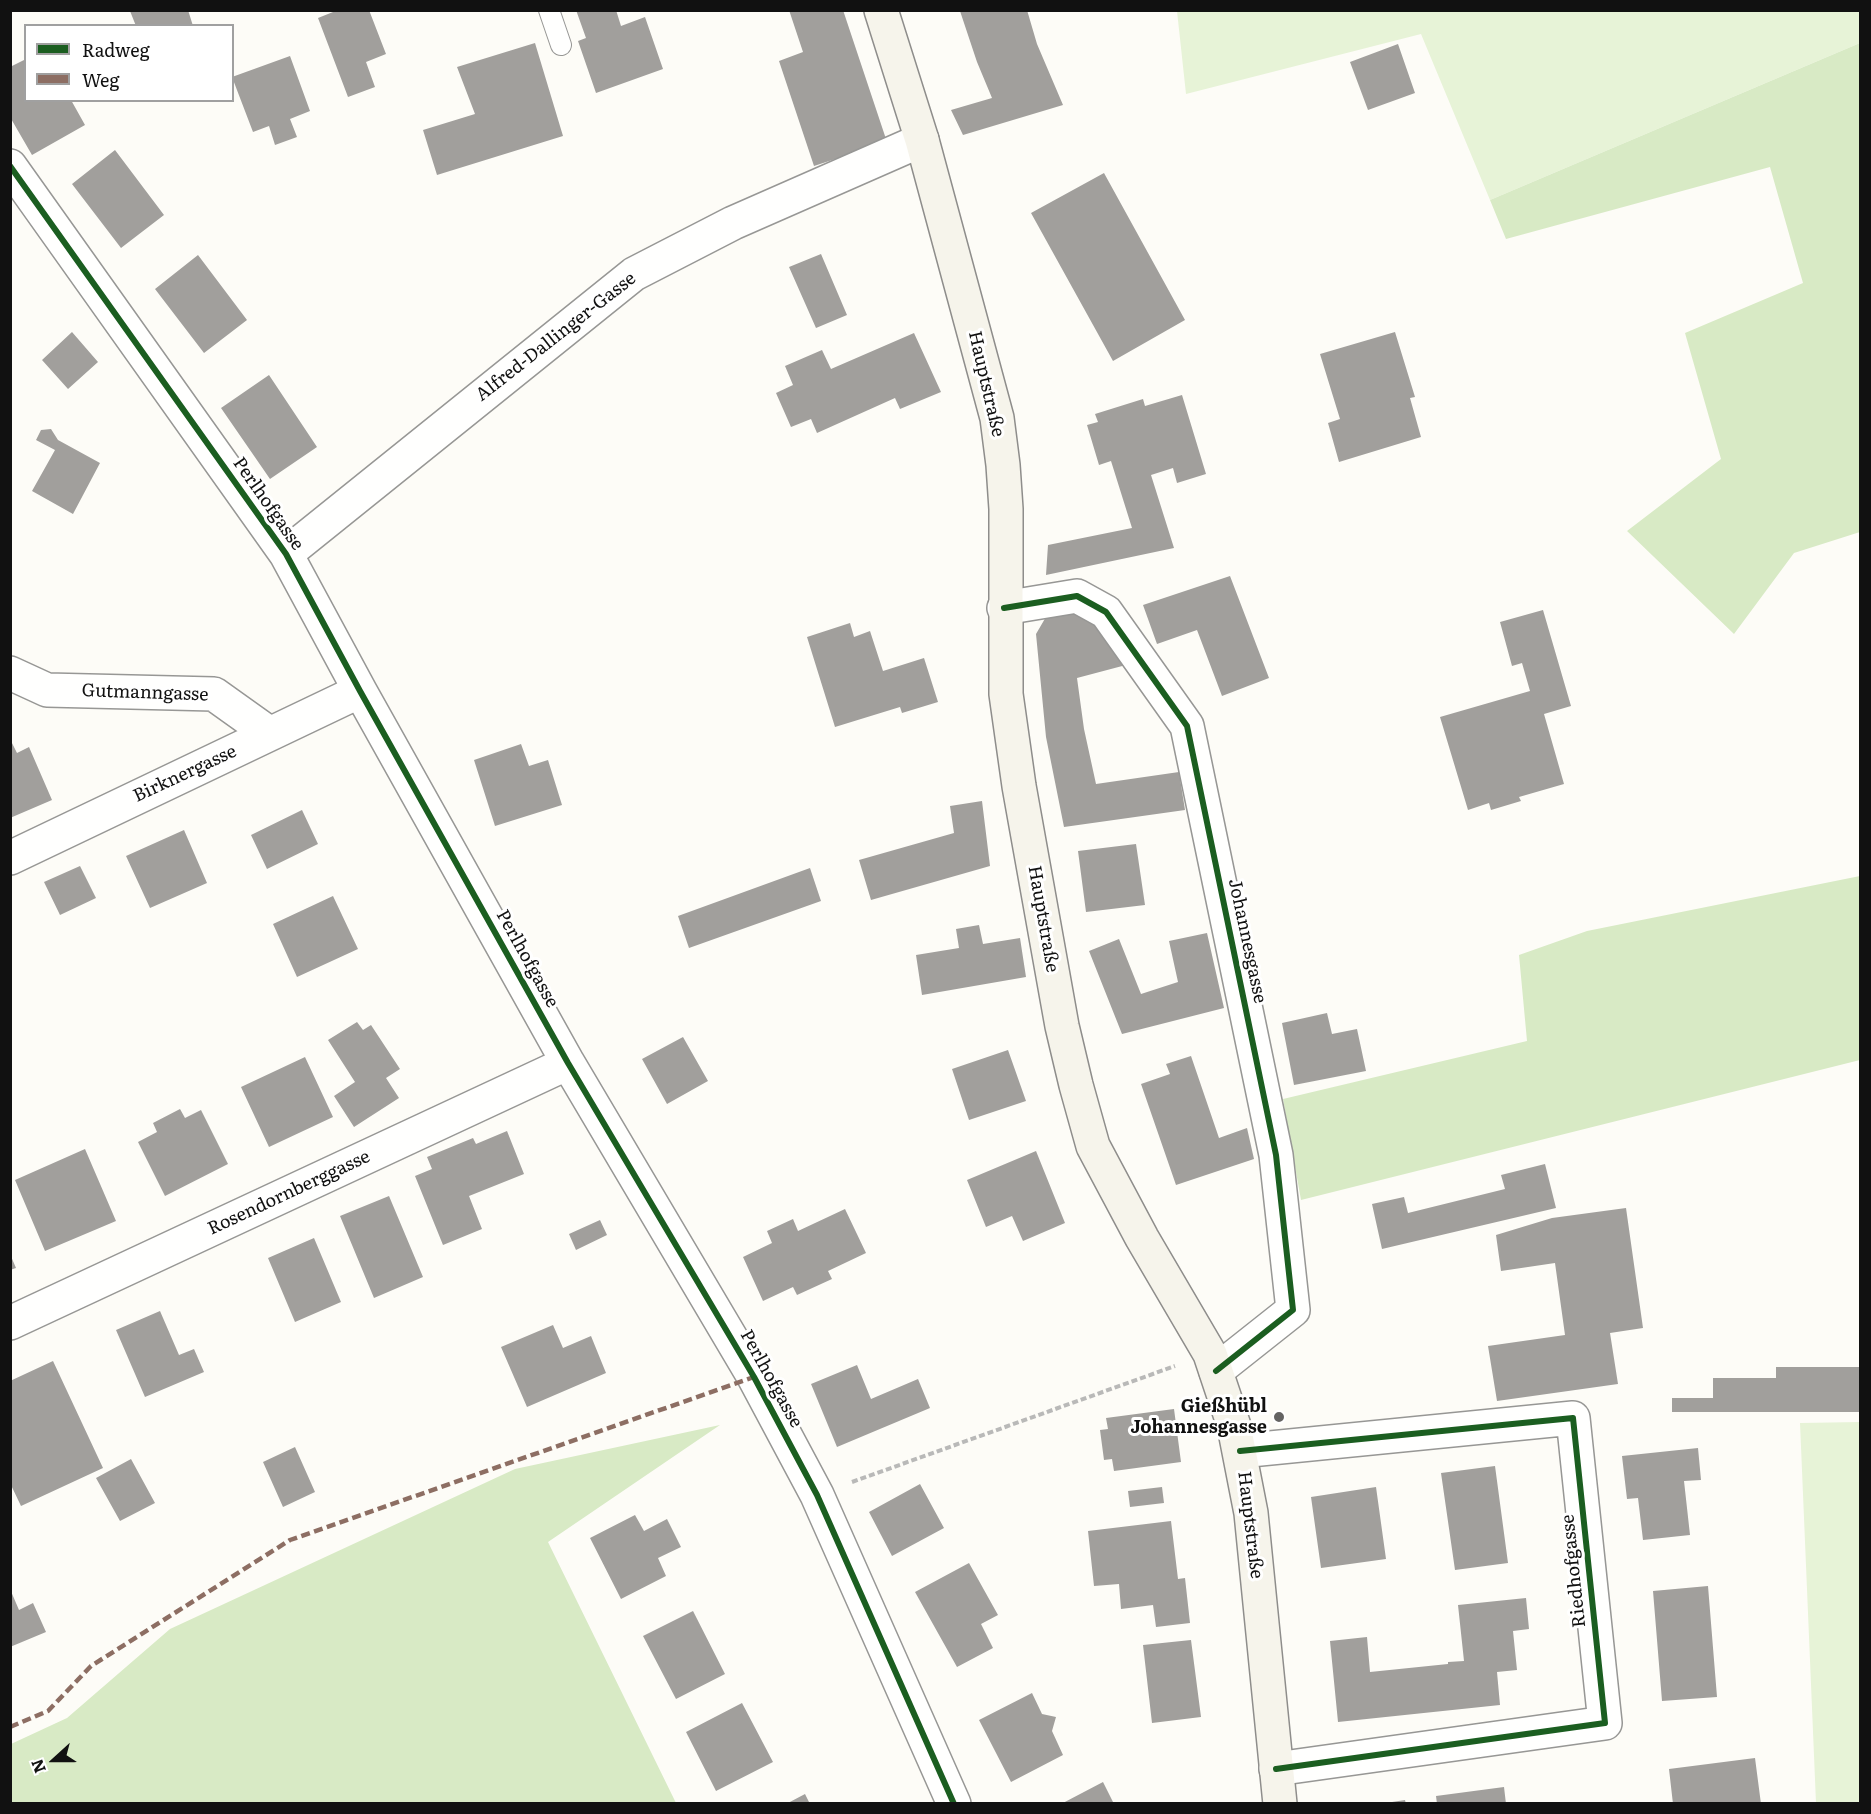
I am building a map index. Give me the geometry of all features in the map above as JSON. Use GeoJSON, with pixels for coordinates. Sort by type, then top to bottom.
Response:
{"type":"FeatureCollection","features":[{"type":"Feature","properties":{"kind":"main road","name":"Hauptstraße"},"geometry":{"type":"LineString","coordinates":[[881,10],[922,140],[997,418],[1006,509],[1004,608],[1006,694],[1019,786],[1062,1026],[1093,1146],[1142,1238],[1213,1362],[1240,1451],[1251,1513],[1280,1803]]}},
{"type":"Feature","properties":{"kind":"street","name":"Alfred-Dallinger-Gasse"},"geometry":{"type":"LineString","coordinates":[[286,554],[634,274],[733,223],[922,140]]}},
{"type":"Feature","properties":{"kind":"street","name":"Perlhofgasse"},"geometry":{"type":"LineString","coordinates":[[10,166],[286,554],[567,1064],[754,1377],[817,1495],[954,1803]]}},
{"type":"Feature","properties":{"kind":"street","name":"Johannesgasse"},"geometry":{"type":"LineString","coordinates":[[1004,608],[1077,596],[1106,612],[1187,726],[1276,1155],[1293,1310],[1213,1362]]}},
{"type":"Feature","properties":{"kind":"street","name":"Gutmanngasse"},"geometry":{"type":"LineString","coordinates":[[10,673],[47,690],[214,694],[270,734]]}},
{"type":"Feature","properties":{"kind":"street","name":"Birknergasse"},"geometry":{"type":"LineString","coordinates":[[10,858],[360,691]]}},
{"type":"Feature","properties":{"kind":"street","name":"Rosendornberggasse"},"geometry":{"type":"LineString","coordinates":[[10,1323],[567,1064]]}},
{"type":"Feature","properties":{"kind":"street","name":"Riedhofgasse"},"geometry":{"type":"LineString","coordinates":[[1240,1451],[1573,1418],[1605,1723],[1276,1769]]}},
{"type":"Feature","properties":{"kind":"lane"},"geometry":{"type":"LineString","coordinates":[[549,10],[561,45]]}},
{"type":"Feature","properties":{"kind":"path"},"geometry":{"type":"LineString","coordinates":[[817,1495],[1213,1362]]}},
{"type":"Feature","properties":{"kind":"green space"},"geometry":{"type":"Polygon","coordinates":[[[1860,10],[1860,43],[1490,200],[1421,34],[1186,94],[1177,11],[1860,10]]]}},
{"type":"Feature","properties":{"kind":"green space"},"geometry":{"type":"Polygon","coordinates":[[[1860,43],[1860,532],[1794,553],[1734,634],[1627,531],[1721,459],[1685,333],[1803,283],[1770,167],[1506,239],[1490,200],[1860,43]]]}},
{"type":"Feature","properties":{"kind":"green space"},"geometry":{"type":"Polygon","coordinates":[[[1860,876],[1860,1060],[1301,1200],[1283,1099],[1527,1041],[1519,955],[1587,931],[1860,876]]]}},
{"type":"Feature","properties":{"kind":"green space"},"geometry":{"type":"Polygon","coordinates":[[[1860,1422],[1860,1803],[1816,1803],[1800,1423],[1860,1422]]]}},
{"type":"Feature","properties":{"kind":"green space"},"geometry":{"type":"Polygon","coordinates":[[[720,1425],[548,1542],[676,1803],[11,1803],[11,1744],[67,1718],[170,1629],[515,1469],[720,1425]]]}},
{"type":"Feature","properties":{"kind":"building"},"geometry":{"type":"Polygon","coordinates":[[[188,10],[192,24],[135,24],[130,11],[188,10]]]}},
{"type":"Feature","properties":{"kind":"building"},"geometry":{"type":"Polygon","coordinates":[[[338,10],[369,10],[386,54],[366,62],[375,87],[348,97],[318,18],[338,10]]]}},
{"type":"Feature","properties":{"kind":"building"},"geometry":{"type":"Polygon","coordinates":[[[576,10],[616,10],[621,26],[645,17],[663,69],[596,93],[578,41],[586,38],[576,10]]]}},
{"type":"Feature","properties":{"kind":"building"},"geometry":{"type":"Polygon","coordinates":[[[789,10],[843,10],[887,142],[814,166],[779,61],[803,52],[789,10]]]}},
{"type":"Feature","properties":{"kind":"building"},"geometry":{"type":"Polygon","coordinates":[[[1027,10],[1037,44],[1063,105],[963,135],[951,110],[992,98],[960,11],[1027,10]]]}},
{"type":"Feature","properties":{"kind":"building"},"geometry":{"type":"Polygon","coordinates":[[[535,43],[563,136],[437,175],[423,130],[475,114],[457,67],[535,43]]]}},
{"type":"Feature","properties":{"kind":"building"},"geometry":{"type":"Polygon","coordinates":[[[1398,44],[1415,93],[1368,110],[1350,62],[1398,44]]]}},
{"type":"Feature","properties":{"kind":"building"},"geometry":{"type":"Polygon","coordinates":[[[290,56],[310,111],[290,119],[297,137],[275,145],[269,126],[253,132],[234,82],[234,76],[290,56]]]}},
{"type":"Feature","properties":{"kind":"building"},"geometry":{"type":"Polygon","coordinates":[[[24,60],[24,102],[72,102],[85,125],[32,155],[10,117],[10,67],[24,60]]]}},
{"type":"Feature","properties":{"kind":"building"},"geometry":{"type":"Polygon","coordinates":[[[115,150],[164,215],[121,248],[72,184],[115,150]]]}},
{"type":"Feature","properties":{"kind":"building"},"geometry":{"type":"Polygon","coordinates":[[[1104,173],[1185,320],[1113,361],[1031,213],[1104,173]]]}},
{"type":"Feature","properties":{"kind":"building"},"geometry":{"type":"Polygon","coordinates":[[[821,254],[847,315],[816,328],[789,267],[821,254]]]}},
{"type":"Feature","properties":{"kind":"building"},"geometry":{"type":"Polygon","coordinates":[[[198,255],[247,320],[204,353],[155,289],[198,255]]]}},
{"type":"Feature","properties":{"kind":"building"},"geometry":{"type":"Polygon","coordinates":[[[72,332],[98,362],[68,389],[42,360],[72,332]]]}},
{"type":"Feature","properties":{"kind":"building"},"geometry":{"type":"Polygon","coordinates":[[[1395,332],[1415,397],[1410,398],[1421,437],[1339,462],[1328,423],[1340,419],[1320,354],[1395,332]]]}},
{"type":"Feature","properties":{"kind":"building"},"geometry":{"type":"Polygon","coordinates":[[[914,333],[941,392],[900,409],[895,398],[817,433],[811,419],[791,427],[776,393],[793,385],[785,366],[822,350],[831,369],[914,333]]]}},
{"type":"Feature","properties":{"kind":"building"},"geometry":{"type":"Polygon","coordinates":[[[269,375],[317,447],[270,479],[221,408],[269,375]]]}},
{"type":"Feature","properties":{"kind":"building"},"geometry":{"type":"Polygon","coordinates":[[[1182,395],[1206,474],[1177,483],[1173,468],[1151,475],[1174,548],[1046,575],[1048,545],[1132,528],[1111,461],[1099,465],[1087,425],[1098,422],[1095,414],[1143,399],[1145,406],[1182,395]]]}},
{"type":"Feature","properties":{"kind":"building"},"geometry":{"type":"Polygon","coordinates":[[[51,429],[58,440],[100,463],[73,514],[32,491],[55,450],[36,440],[41,430],[51,429]]]}},
{"type":"Feature","properties":{"kind":"building"},"geometry":{"type":"Polygon","coordinates":[[[1230,576],[1269,678],[1222,696],[1197,630],[1157,644],[1143,605],[1230,576]]]}},
{"type":"Feature","properties":{"kind":"building"},"geometry":{"type":"Polygon","coordinates":[[[1050,610],[1094,614],[1126,665],[1077,678],[1084,729],[1096,784],[1179,772],[1185,810],[1064,827],[1046,737],[1036,634],[1050,610]]]}},
{"type":"Feature","properties":{"kind":"building"},"geometry":{"type":"Polygon","coordinates":[[[1543,610],[1571,706],[1544,714],[1564,784],[1519,797],[1521,801],[1491,810],[1489,803],[1468,810],[1440,717],[1530,691],[1522,663],[1512,666],[1500,622],[1543,610]]]}},
{"type":"Feature","properties":{"kind":"building"},"geometry":{"type":"Polygon","coordinates":[[[850,623],[854,637],[870,631],[883,671],[924,658],[938,702],[902,713],[900,707],[835,727],[807,637],[850,623]]]}},
{"type":"Feature","properties":{"kind":"building"},"geometry":{"type":"Polygon","coordinates":[[[10,739],[17,753],[29,747],[52,800],[10,818],[10,739]]]}},
{"type":"Feature","properties":{"kind":"building"},"geometry":{"type":"Polygon","coordinates":[[[521,744],[529,766],[548,760],[562,805],[495,826],[474,760],[521,744]]]}},
{"type":"Feature","properties":{"kind":"building"},"geometry":{"type":"Polygon","coordinates":[[[982,801],[990,866],[871,900],[859,860],[954,833],[950,806],[982,801]]]}},
{"type":"Feature","properties":{"kind":"building"},"geometry":{"type":"Polygon","coordinates":[[[302,810],[318,844],[267,869],[251,835],[302,810]]]}},
{"type":"Feature","properties":{"kind":"building"},"geometry":{"type":"Polygon","coordinates":[[[184,830],[207,883],[150,908],[126,856],[184,830]]]}},
{"type":"Feature","properties":{"kind":"building"},"geometry":{"type":"Polygon","coordinates":[[[1136,844],[1145,905],[1086,912],[1078,851],[1136,844]]]}},
{"type":"Feature","properties":{"kind":"building"},"geometry":{"type":"Polygon","coordinates":[[[80,866],[96,898],[60,915],[44,882],[80,866]]]}},
{"type":"Feature","properties":{"kind":"building"},"geometry":{"type":"Polygon","coordinates":[[[810,868],[821,901],[689,948],[678,916],[810,868]]]}},
{"type":"Feature","properties":{"kind":"building"},"geometry":{"type":"Polygon","coordinates":[[[333,896],[358,949],[297,977],[273,924],[333,896]]]}},
{"type":"Feature","properties":{"kind":"building"},"geometry":{"type":"Polygon","coordinates":[[[979,925],[983,944],[1020,938],[1026,977],[922,995],[916,955],[959,948],[956,929],[979,925]]]}},
{"type":"Feature","properties":{"kind":"building"},"geometry":{"type":"Polygon","coordinates":[[[1207,933],[1224,1008],[1122,1034],[1089,951],[1119,939],[1141,994],[1178,982],[1169,941],[1207,933]]]}},
{"type":"Feature","properties":{"kind":"building"},"geometry":{"type":"Polygon","coordinates":[[[1327,1013],[1332,1034],[1357,1029],[1366,1071],[1294,1085],[1282,1023],[1327,1013]]]}},
{"type":"Feature","properties":{"kind":"building"},"geometry":{"type":"Polygon","coordinates":[[[357,1022],[363,1030],[371,1025],[400,1069],[386,1078],[399,1098],[354,1127],[334,1096],[355,1082],[328,1040],[357,1022]]]}},
{"type":"Feature","properties":{"kind":"building"},"geometry":{"type":"Polygon","coordinates":[[[683,1037],[708,1081],[667,1104],[642,1059],[683,1037]]]}},
{"type":"Feature","properties":{"kind":"building"},"geometry":{"type":"Polygon","coordinates":[[[1008,1050],[1026,1101],[969,1120],[952,1069],[1008,1050]]]}},
{"type":"Feature","properties":{"kind":"building"},"geometry":{"type":"Polygon","coordinates":[[[1191,1056],[1219,1138],[1247,1128],[1254,1159],[1176,1185],[1141,1084],[1170,1074],[1166,1064],[1191,1056]]]}},
{"type":"Feature","properties":{"kind":"building"},"geometry":{"type":"Polygon","coordinates":[[[305,1057],[333,1117],[269,1147],[241,1087],[305,1057]]]}},
{"type":"Feature","properties":{"kind":"building"},"geometry":{"type":"Polygon","coordinates":[[[180,1109],[185,1118],[201,1110],[228,1164],[165,1196],[138,1142],[157,1132],[153,1123],[180,1109]]]}},
{"type":"Feature","properties":{"kind":"building"},"geometry":{"type":"Polygon","coordinates":[[[507,1131],[524,1174],[469,1196],[482,1229],[443,1245],[415,1176],[432,1169],[427,1157],[473,1138],[476,1144],[507,1131]]]}},
{"type":"Feature","properties":{"kind":"building"},"geometry":{"type":"Polygon","coordinates":[[[85,1149],[116,1221],[45,1251],[15,1180],[85,1149]]]}},
{"type":"Feature","properties":{"kind":"building"},"geometry":{"type":"Polygon","coordinates":[[[1036,1151],[1065,1223],[1023,1241],[1012,1216],[986,1227],[967,1180],[1036,1151]]]}},
{"type":"Feature","properties":{"kind":"building"},"geometry":{"type":"Polygon","coordinates":[[[1545,1164],[1556,1208],[1382,1249],[1372,1204],[1404,1197],[1408,1213],[1505,1189],[1501,1175],[1545,1164]]]}},
{"type":"Feature","properties":{"kind":"building"},"geometry":{"type":"Polygon","coordinates":[[[389,1196],[423,1277],[374,1298],[340,1216],[389,1196]]]}},
{"type":"Feature","properties":{"kind":"building"},"geometry":{"type":"Polygon","coordinates":[[[1626,1208],[1643,1328],[1610,1333],[1618,1384],[1497,1401],[1488,1346],[1565,1335],[1555,1263],[1501,1271],[1496,1235],[1552,1218],[1626,1208]]]}},
{"type":"Feature","properties":{"kind":"building"},"geometry":{"type":"Polygon","coordinates":[[[845,1209],[866,1253],[828,1271],[832,1279],[797,1295],[793,1287],[763,1301],[743,1257],[772,1243],[767,1231],[793,1219],[798,1231],[845,1209]]]}},
{"type":"Feature","properties":{"kind":"building"},"geometry":{"type":"Polygon","coordinates":[[[600,1220],[607,1235],[576,1250],[569,1234],[600,1220]]]}},
{"type":"Feature","properties":{"kind":"building"},"geometry":{"type":"Polygon","coordinates":[[[314,1238],[341,1302],[295,1322],[268,1258],[314,1238]]]}},
{"type":"Feature","properties":{"kind":"building"},"geometry":{"type":"Polygon","coordinates":[[[10,1254],[16,1268],[10,1270],[10,1254]]]}},
{"type":"Feature","properties":{"kind":"building"},"geometry":{"type":"Polygon","coordinates":[[[160,1311],[179,1355],[194,1349],[204,1372],[145,1397],[116,1330],[160,1311]]]}},
{"type":"Feature","properties":{"kind":"building"},"geometry":{"type":"Polygon","coordinates":[[[553,1325],[563,1348],[591,1336],[606,1373],[527,1407],[501,1347],[553,1325]]]}},
{"type":"Feature","properties":{"kind":"building"},"geometry":{"type":"Polygon","coordinates":[[[53,1361],[103,1468],[21,1506],[10,1483],[10,1381],[53,1361]]]}},
{"type":"Feature","properties":{"kind":"building"},"geometry":{"type":"Polygon","coordinates":[[[857,1365],[871,1399],[918,1379],[930,1408],[837,1447],[811,1384],[857,1365]]]}},
{"type":"Feature","properties":{"kind":"building"},"geometry":{"type":"Polygon","coordinates":[[[1776,1367],[1860,1367],[1860,1412],[1672,1412],[1672,1398],[1713,1398],[1713,1378],[1776,1378],[1776,1367]]]}},
{"type":"Feature","properties":{"kind":"building"},"geometry":{"type":"Polygon","coordinates":[[[1174,1409],[1181,1462],[1114,1471],[1112,1459],[1104,1460],[1100,1430],[1108,1429],[1106,1418],[1174,1409]]]}},
{"type":"Feature","properties":{"kind":"building"},"geometry":{"type":"Polygon","coordinates":[[[295,1447],[315,1492],[283,1507],[263,1462],[295,1447]]]}},
{"type":"Feature","properties":{"kind":"building"},"geometry":{"type":"Polygon","coordinates":[[[1698,1448],[1701,1480],[1684,1481],[1690,1535],[1643,1540],[1638,1498],[1627,1499],[1622,1456],[1698,1448]]]}},
{"type":"Feature","properties":{"kind":"building"},"geometry":{"type":"Polygon","coordinates":[[[131,1459],[155,1503],[120,1521],[96,1478],[131,1459]]]}},
{"type":"Feature","properties":{"kind":"building"},"geometry":{"type":"Polygon","coordinates":[[[1495,1466],[1508,1563],[1455,1570],[1441,1473],[1495,1466]]]}},
{"type":"Feature","properties":{"kind":"building"},"geometry":{"type":"Polygon","coordinates":[[[920,1484],[944,1528],[892,1556],[869,1512],[920,1484]]]}},
{"type":"Feature","properties":{"kind":"building"},"geometry":{"type":"Polygon","coordinates":[[[1162,1487],[1164,1503],[1130,1507],[1128,1491],[1162,1487]]]}},
{"type":"Feature","properties":{"kind":"building"},"geometry":{"type":"Polygon","coordinates":[[[1376,1487],[1386,1559],[1321,1568],[1311,1497],[1376,1487]]]}},
{"type":"Feature","properties":{"kind":"building"},"geometry":{"type":"Polygon","coordinates":[[[635,1515],[644,1531],[667,1519],[681,1547],[658,1558],[666,1576],[621,1599],[590,1538],[635,1515]]]}},
{"type":"Feature","properties":{"kind":"building"},"geometry":{"type":"Polygon","coordinates":[[[1171,1521],[1178,1579],[1185,1578],[1190,1623],[1156,1627],[1153,1605],[1121,1609],[1119,1584],[1094,1586],[1088,1531],[1171,1521]]]}},
{"type":"Feature","properties":{"kind":"building"},"geometry":{"type":"Polygon","coordinates":[[[969,1563],[998,1615],[981,1624],[993,1648],[957,1667],[915,1592],[969,1563]]]}},
{"type":"Feature","properties":{"kind":"building"},"geometry":{"type":"Polygon","coordinates":[[[1708,1586],[1717,1697],[1662,1701],[1653,1591],[1708,1586]]]}},
{"type":"Feature","properties":{"kind":"building"},"geometry":{"type":"Polygon","coordinates":[[[10,1589],[19,1610],[33,1603],[46,1632],[10,1647],[10,1589]]]}},
{"type":"Feature","properties":{"kind":"building"},"geometry":{"type":"Polygon","coordinates":[[[1526,1598],[1529,1629],[1513,1631],[1517,1670],[1497,1672],[1500,1705],[1338,1722],[1330,1641],[1367,1637],[1370,1672],[1464,1661],[1458,1605],[1526,1598]]]}},
{"type":"Feature","properties":{"kind":"building"},"geometry":{"type":"Polygon","coordinates":[[[693,1611],[725,1674],[676,1699],[643,1636],[693,1611]]]}},
{"type":"Feature","properties":{"kind":"building"},"geometry":{"type":"Polygon","coordinates":[[[1191,1640],[1201,1717],[1152,1723],[1143,1645],[1191,1640]]]}},
{"type":"Feature","properties":{"kind":"building"},"geometry":{"type":"Polygon","coordinates":[[[1032,1693],[1042,1714],[1056,1717],[1052,1731],[1063,1755],[1011,1782],[979,1720],[1032,1693]]]}},
{"type":"Feature","properties":{"kind":"building"},"geometry":{"type":"Polygon","coordinates":[[[742,1703],[773,1762],[716,1791],[686,1732],[742,1703]]]}},
{"type":"Feature","properties":{"kind":"building"},"geometry":{"type":"Polygon","coordinates":[[[1755,1758],[1761,1804],[1673,1804],[1669,1769],[1755,1758]]]}},
{"type":"Feature","properties":{"kind":"building"},"geometry":{"type":"Polygon","coordinates":[[[1103,1782],[1114,1804],[1061,1804],[1103,1782]]]}},
{"type":"Feature","properties":{"kind":"building"},"geometry":{"type":"Polygon","coordinates":[[[1504,1787],[1506,1804],[1437,1804],[1436,1796],[1504,1787]]]}},
{"type":"Feature","properties":{"kind":"building"},"geometry":{"type":"Polygon","coordinates":[[[805,1794],[810,1804],[786,1804],[805,1794]]]}},
{"type":"Feature","properties":{"kind":"building"},"geometry":{"type":"Polygon","coordinates":[[[1405,1800],[1406,1804],[1392,1804],[1392,1802],[1405,1800]]]}},
{"type":"Feature","properties":{"kind":"marked path"},"geometry":{"type":"LineString","coordinates":[[10,1727],[48,1711],[91,1666],[290,1540],[754,1377]]}},
{"type":"Feature","properties":{"kind":"cycle path"},"geometry":{"type":"LineString","coordinates":[[10,166],[286,554],[568,1063],[754,1377],[817,1495],[954,1804]]}},
{"type":"Feature","properties":{"kind":"cycle path"},"geometry":{"type":"LineString","coordinates":[[1004,608],[1077,596],[1106,612],[1187,726],[1276,1155],[1293,1310],[1216,1371]]}},
{"type":"Feature","properties":{"kind":"cycle path"},"geometry":{"type":"LineString","coordinates":[[1240,1451],[1573,1418],[1605,1723],[1276,1769]]}},
{"type":"Feature","properties":{"kind":"place","name":"Gießhübl Johannesgasse"},"geometry":{"type":"Point","coordinates":[1279,1417]}}]}
